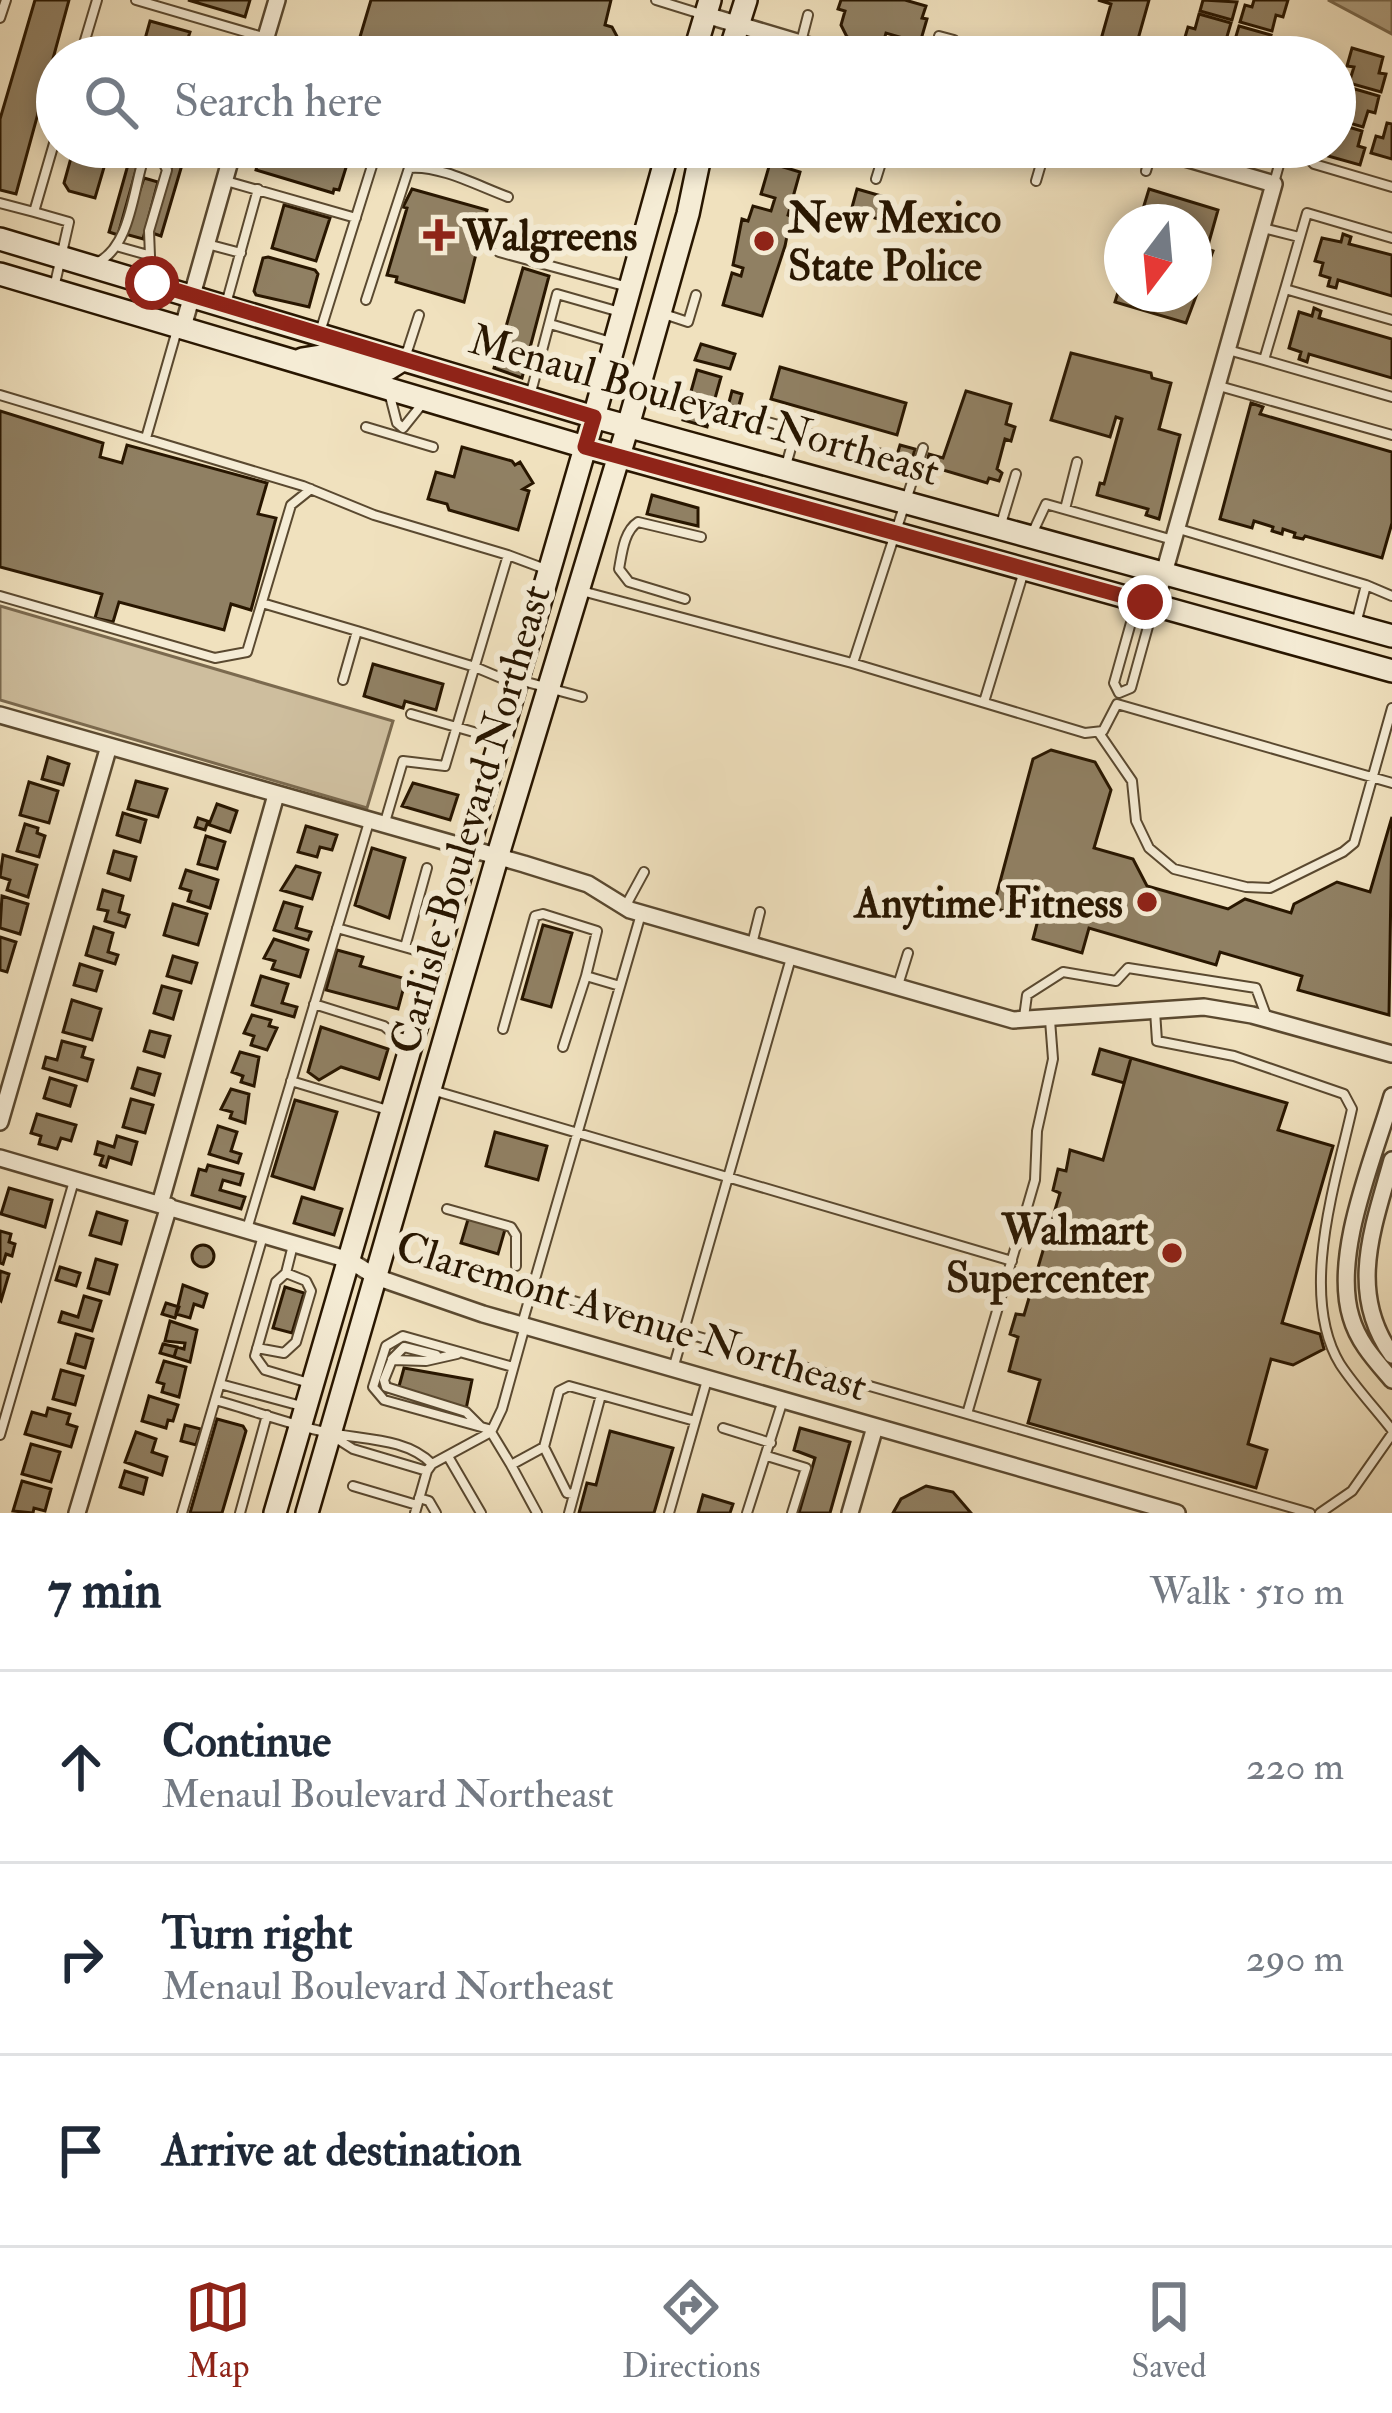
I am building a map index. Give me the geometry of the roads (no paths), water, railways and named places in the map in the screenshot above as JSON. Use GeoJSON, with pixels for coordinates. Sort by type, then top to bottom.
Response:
{"type":"FeatureCollection","features":[{"type":"Feature","properties":{"kind":"main road"},"geometry":{"type":"LineString","coordinates":[[734,36],[746,0]]}},
{"type":"Feature","properties":{"kind":"main road","name":"Carlisle Boulevard Northeast"},"geometry":{"type":"LineString","coordinates":[[275,1513],[662,168]]}},
{"type":"Feature","properties":{"kind":"main road","name":"Carlisle Boulevard Northeast"},"geometry":{"type":"LineString","coordinates":[[307,1513],[496,858],[628,426],[697,168]]}},
{"type":"Feature","properties":{"kind":"main road","name":"Menaul Boulevard Northeast"},"geometry":{"type":"LineString","coordinates":[[0,238],[594,417],[1392,635]]}},
{"type":"Feature","properties":{"kind":"main road","name":"Menaul Boulevard Northeast"},"geometry":{"type":"LineString","coordinates":[[0,274],[618,457],[1148,607],[1392,670]]}},
{"type":"Feature","properties":{"kind":"main road"},"geometry":{"type":"LineString","coordinates":[[296,361],[327,355],[388,368],[404,359]]}},
{"type":"Feature","properties":{"kind":"main road"},"geometry":{"type":"LineString","coordinates":[[430,1089],[417,1070],[440,986],[437,957]]}},
{"type":"Feature","properties":{"kind":"street"},"geometry":{"type":"LineString","coordinates":[[267,36],[277,0]]}},
{"type":"Feature","properties":{"kind":"street"},"geometry":{"type":"LineString","coordinates":[[708,8],[737,25],[776,36]]}},
{"type":"Feature","properties":{"kind":"street"},"geometry":{"type":"LineString","coordinates":[[180,327],[229,168]]}},
{"type":"Feature","properties":{"kind":"street"},"geometry":{"type":"LineString","coordinates":[[1148,607],[1165,573],[1274,184],[1221,168]]}},
{"type":"Feature","properties":{"kind":"street"},"geometry":{"type":"LineString","coordinates":[[0,714],[588,884],[641,914],[1024,1019],[1204,1007],[1267,1019],[1392,1054]]}},
{"type":"Feature","properties":{"kind":"street"},"geometry":{"type":"LineString","coordinates":[[0,1122],[109,746]]}},
{"type":"Feature","properties":{"kind":"street"},"geometry":{"type":"LineString","coordinates":[[77,1513],[276,795]]}},
{"type":"Feature","properties":{"kind":"street"},"geometry":{"type":"LineString","coordinates":[[1392,1096],[1366,1219],[1365,1285],[1370,1316],[1392,1355]]}},
{"type":"Feature","properties":{"kind":"street","name":"Claremont Avenue Northeast"},"geometry":{"type":"LineString","coordinates":[[0,1158],[350,1260],[376,1277],[523,1326],[1177,1513]]}},
{"type":"Feature","properties":{"kind":"street"},"geometry":{"type":"LineString","coordinates":[[1392,1160],[1347,1252],[1345,1285],[1351,1318],[1365,1348],[1392,1379]]}},
{"type":"Feature","properties":{"kind":"street"},"geometry":{"type":"LineString","coordinates":[[850,1513],[875,1427]]}},
{"type":"Feature","properties":{"kind":"lane"},"geometry":{"type":"LineString","coordinates":[[0,18],[6,0]]}},
{"type":"Feature","properties":{"kind":"lane"},"geometry":{"type":"LineString","coordinates":[[86,36],[97,0]]}},
{"type":"Feature","properties":{"kind":"lane"},"geometry":{"type":"LineString","coordinates":[[136,0],[259,36]]}},
{"type":"Feature","properties":{"kind":"lane"},"geometry":{"type":"LineString","coordinates":[[656,0],[708,8]]}},
{"type":"Feature","properties":{"kind":"lane"},"geometry":{"type":"LineString","coordinates":[[803,36],[808,15]]}},
{"type":"Feature","properties":{"kind":"lane"},"geometry":{"type":"LineString","coordinates":[[34,212],[47,168]]}},
{"type":"Feature","properties":{"kind":"lane"},"geometry":{"type":"LineString","coordinates":[[91,265],[108,258],[116,246],[141,168]]}},
{"type":"Feature","properties":{"kind":"lane"},"geometry":{"type":"LineString","coordinates":[[152,283],[149,231],[166,168]]}},
{"type":"Feature","properties":{"kind":"lane"},"geometry":{"type":"LineString","coordinates":[[320,333],[371,168]]}},
{"type":"Feature","properties":{"kind":"lane"},"geometry":{"type":"LineString","coordinates":[[366,300],[409,168]]}},
{"type":"Feature","properties":{"kind":"lane"},"geometry":{"type":"LineString","coordinates":[[413,168],[508,197]]}},
{"type":"Feature","properties":{"kind":"lane"},"geometry":{"type":"LineString","coordinates":[[876,179],[879,168]]}},
{"type":"Feature","properties":{"kind":"lane"},"geometry":{"type":"LineString","coordinates":[[1036,181],[1040,168]]}},
{"type":"Feature","properties":{"kind":"lane"},"geometry":{"type":"LineString","coordinates":[[1274,184],[1278,168]]}},
{"type":"Feature","properties":{"kind":"lane"},"geometry":{"type":"LineString","coordinates":[[1328,168],[1392,187]]}},
{"type":"Feature","properties":{"kind":"lane"},"geometry":{"type":"LineString","coordinates":[[225,180],[356,218]]}},
{"type":"Feature","properties":{"kind":"lane"},"geometry":{"type":"LineString","coordinates":[[226,305],[258,189]]}},
{"type":"Feature","properties":{"kind":"lane"},"geometry":{"type":"LineString","coordinates":[[0,203],[69,222],[54,290]]}},
{"type":"Feature","properties":{"kind":"lane"},"geometry":{"type":"LineString","coordinates":[[1264,360],[1307,214],[1392,238]]}},
{"type":"Feature","properties":{"kind":"lane"},"geometry":{"type":"LineString","coordinates":[[1262,227],[1299,237]]}},
{"type":"Feature","properties":{"kind":"lane"},"geometry":{"type":"LineString","coordinates":[[207,244],[241,253]]}},
{"type":"Feature","properties":{"kind":"lane"},"geometry":{"type":"LineString","coordinates":[[116,246],[148,255]]}},
{"type":"Feature","properties":{"kind":"lane"},"geometry":{"type":"LineString","coordinates":[[499,252],[630,287]]}},
{"type":"Feature","properties":{"kind":"lane"},"geometry":{"type":"LineString","coordinates":[[1285,289],[1392,320]]}},
{"type":"Feature","properties":{"kind":"lane"},"geometry":{"type":"LineString","coordinates":[[529,397],[557,294],[623,313]]}},
{"type":"Feature","properties":{"kind":"lane"},"geometry":{"type":"LineString","coordinates":[[660,313],[688,322],[696,295]]}},
{"type":"Feature","properties":{"kind":"lane"},"geometry":{"type":"LineString","coordinates":[[404,359],[418,315]]}},
{"type":"Feature","properties":{"kind":"lane"},"geometry":{"type":"LineString","coordinates":[[550,324],[615,343]]}},
{"type":"Feature","properties":{"kind":"lane"},"geometry":{"type":"LineString","coordinates":[[146,438],[180,327]]}},
{"type":"Feature","properties":{"kind":"lane"},"geometry":{"type":"LineString","coordinates":[[1228,350],[1392,397]]}},
{"type":"Feature","properties":{"kind":"lane"},"geometry":{"type":"LineString","coordinates":[[540,358],[605,377]]}},
{"type":"Feature","properties":{"kind":"lane"},"geometry":{"type":"LineString","coordinates":[[1218,386],[1392,436]]}},
{"type":"Feature","properties":{"kind":"lane"},"geometry":{"type":"LineString","coordinates":[[388,388],[399,431]]}},
{"type":"Feature","properties":{"kind":"lane"},"geometry":{"type":"LineString","coordinates":[[0,395],[311,489],[374,515],[549,571]]}},
{"type":"Feature","properties":{"kind":"lane"},"geometry":{"type":"LineString","coordinates":[[399,431],[425,400]]}},
{"type":"Feature","properties":{"kind":"lane"},"geometry":{"type":"LineString","coordinates":[[757,419],[885,455]]}},
{"type":"Feature","properties":{"kind":"lane"},"geometry":{"type":"LineString","coordinates":[[366,428],[399,431],[433,447]]}},
{"type":"Feature","properties":{"kind":"lane"},"geometry":{"type":"LineString","coordinates":[[785,469],[796,430]]}},
{"type":"Feature","properties":{"kind":"lane"},"geometry":{"type":"LineString","coordinates":[[853,663],[923,448]]}},
{"type":"Feature","properties":{"kind":"lane"},"geometry":{"type":"LineString","coordinates":[[1064,509],[1077,462]]}},
{"type":"Feature","properties":{"kind":"lane"},"geometry":{"type":"LineString","coordinates":[[1000,527],[1016,474]]}},
{"type":"Feature","properties":{"kind":"lane"},"geometry":{"type":"LineString","coordinates":[[0,596],[215,658],[247,652],[291,505],[311,489]]}},
{"type":"Feature","properties":{"kind":"lane"},"geometry":{"type":"LineString","coordinates":[[1031,536],[1046,504],[1366,584],[1392,596]]}},
{"type":"Feature","properties":{"kind":"lane"},"geometry":{"type":"LineString","coordinates":[[686,598],[629,582],[619,569],[622,554],[631,527],[638,522],[701,537]]}},
{"type":"Feature","properties":{"kind":"lane"},"geometry":{"type":"LineString","coordinates":[[182,1513],[220,1384],[291,1081],[337,928],[403,761],[445,766],[508,555]]}},
{"type":"Feature","properties":{"kind":"lane"},"geometry":{"type":"LineString","coordinates":[[984,702],[1025,569]]}},
{"type":"Feature","properties":{"kind":"lane"},"geometry":{"type":"LineString","coordinates":[[1355,625],[1366,584]]}},
{"type":"Feature","properties":{"kind":"lane"},"geometry":{"type":"LineString","coordinates":[[578,590],[853,663],[1085,733],[1100,733]]}},
{"type":"Feature","properties":{"kind":"lane"},"geometry":{"type":"LineString","coordinates":[[262,603],[582,698]]}},
{"type":"Feature","properties":{"kind":"lane"},"geometry":{"type":"LineString","coordinates":[[1118,698],[1114,683],[1132,619],[1148,607]]}},
{"type":"Feature","properties":{"kind":"lane"},"geometry":{"type":"LineString","coordinates":[[1100,733],[1118,698],[1131,688],[1149,623],[1148,607]]}},
{"type":"Feature","properties":{"kind":"lane"},"geometry":{"type":"LineString","coordinates":[[343,680],[357,631]]}},
{"type":"Feature","properties":{"kind":"lane"},"geometry":{"type":"LineString","coordinates":[[1118,698],[1392,783]]}},
{"type":"Feature","properties":{"kind":"lane"},"geometry":{"type":"LineString","coordinates":[[1100,733],[1132,781],[1136,820],[1160,860],[1174,868],[1256,889],[1292,880],[1354,843],[1392,708]]}},
{"type":"Feature","properties":{"kind":"lane"},"geometry":{"type":"LineString","coordinates":[[411,714],[500,740]]}},
{"type":"Feature","properties":{"kind":"lane"},"geometry":{"type":"LineString","coordinates":[[405,947],[427,868]]}},
{"type":"Feature","properties":{"kind":"lane"},"geometry":{"type":"LineString","coordinates":[[624,908],[644,872]]}},
{"type":"Feature","properties":{"kind":"lane"},"geometry":{"type":"LineString","coordinates":[[752,945],[760,912]]}},
{"type":"Feature","properties":{"kind":"lane"},"geometry":{"type":"LineString","coordinates":[[503,1029],[535,916],[543,914],[597,932],[563,1047]]}},
{"type":"Feature","properties":{"kind":"lane"},"geometry":{"type":"LineString","coordinates":[[220,1384],[303,1416],[353,1449],[430,1467],[488,1430],[514,1367],[532,1288],[641,914]]}},
{"type":"Feature","properties":{"kind":"lane"},"geometry":{"type":"LineString","coordinates":[[337,928],[437,957]]}},
{"type":"Feature","properties":{"kind":"lane"},"geometry":{"type":"LineString","coordinates":[[898,986],[908,953]]}},
{"type":"Feature","properties":{"kind":"lane"},"geometry":{"type":"LineString","coordinates":[[673,1369],[792,956]]}},
{"type":"Feature","properties":{"kind":"lane"},"geometry":{"type":"LineString","coordinates":[[1024,1019],[1027,995],[1063,972],[1116,981],[1128,968],[1256,988],[1267,1019]]}},
{"type":"Feature","properties":{"kind":"lane"},"geometry":{"type":"LineString","coordinates":[[586,976],[620,986]]}},
{"type":"Feature","properties":{"kind":"lane"},"geometry":{"type":"LineString","coordinates":[[314,1004],[413,1040]]}},
{"type":"Feature","properties":{"kind":"lane"},"geometry":{"type":"LineString","coordinates":[[1155,1008],[1157,1041],[1234,1056],[1344,1094],[1352,1109],[1327,1224],[1321,1281],[1338,1361],[1392,1432],[1352,1491],[1320,1513]]}},
{"type":"Feature","properties":{"kind":"lane"},"geometry":{"type":"LineString","coordinates":[[967,1414],[1035,1180],[1037,1131],[1053,1059],[1050,1019]]}},
{"type":"Feature","properties":{"kind":"lane"},"geometry":{"type":"LineString","coordinates":[[291,1081],[392,1112]]}},
{"type":"Feature","properties":{"kind":"lane"},"geometry":{"type":"LineString","coordinates":[[430,1089],[1012,1261]]}},
{"type":"Feature","properties":{"kind":"lane"},"geometry":{"type":"LineString","coordinates":[[0,1435],[75,1179]]}},
{"type":"Feature","properties":{"kind":"lane"},"geometry":{"type":"LineString","coordinates":[[447,1209],[511,1227],[516,1235],[516,1266]]}},
{"type":"Feature","properties":{"kind":"lane"},"geometry":{"type":"LineString","coordinates":[[293,1243],[286,1273],[275,1282],[255,1356],[265,1370],[313,1384]]}},
{"type":"Feature","properties":{"kind":"lane"},"geometry":{"type":"LineString","coordinates":[[257,1348],[284,1353],[296,1342],[311,1291],[305,1281],[286,1273]]}},
{"type":"Feature","properties":{"kind":"lane"},"geometry":{"type":"LineString","coordinates":[[532,1288],[1310,1513]]}},
{"type":"Feature","properties":{"kind":"lane"},"geometry":{"type":"LineString","coordinates":[[488,1430],[384,1400],[374,1387],[386,1346],[403,1336],[514,1367]]}},
{"type":"Feature","properties":{"kind":"lane"},"geometry":{"type":"LineString","coordinates":[[465,1353],[426,1361],[392,1360],[384,1380],[386,1388],[466,1412],[488,1430],[537,1513]]}},
{"type":"Feature","properties":{"kind":"lane"},"geometry":{"type":"LineString","coordinates":[[669,1513],[707,1378]]}},
{"type":"Feature","properties":{"kind":"lane"},"geometry":{"type":"LineString","coordinates":[[574,1495],[567,1492],[544,1447],[559,1390],[569,1386],[695,1421]]}},
{"type":"Feature","properties":{"kind":"lane"},"geometry":{"type":"LineString","coordinates":[[569,1513],[602,1395]]}},
{"type":"Feature","properties":{"kind":"lane"},"geometry":{"type":"LineString","coordinates":[[215,1400],[267,1415],[303,1416]]}},
{"type":"Feature","properties":{"kind":"lane"},"geometry":{"type":"LineString","coordinates":[[747,1513],[783,1400]]}},
{"type":"Feature","properties":{"kind":"lane"},"geometry":{"type":"LineString","coordinates":[[240,1513],[267,1415]]}},
{"type":"Feature","properties":{"kind":"lane"},"geometry":{"type":"LineString","coordinates":[[723,1428],[771,1442]]}},
{"type":"Feature","properties":{"kind":"lane"},"geometry":{"type":"LineString","coordinates":[[330,1434],[355,1434],[422,1453],[430,1467],[417,1505]]}},
{"type":"Feature","properties":{"kind":"lane"},"geometry":{"type":"LineString","coordinates":[[511,1466],[544,1447]]}},
{"type":"Feature","properties":{"kind":"lane"},"geometry":{"type":"LineString","coordinates":[[767,1456],[806,1468],[792,1513]]}},
{"type":"Feature","properties":{"kind":"lane"},"geometry":{"type":"LineString","coordinates":[[449,1458],[481,1513]]}},
{"type":"Feature","properties":{"kind":"lane"},"geometry":{"type":"LineString","coordinates":[[353,1486],[417,1505],[429,1501],[436,1513]]}},
{"type":"Feature","properties":{"kind":"place","name":"Walgreens"},"geometry":{"type":"Point","coordinates":[439,235]}},
{"type":"Feature","properties":{"kind":"place","name":"New Mexico State Police"},"geometry":{"type":"Point","coordinates":[764,241]}},
{"type":"Feature","properties":{"kind":"place","name":"Anytime Fitness"},"geometry":{"type":"Point","coordinates":[1147,902]}},
{"type":"Feature","properties":{"kind":"place","name":"Walmart Supercenter"},"geometry":{"type":"Point","coordinates":[1172,1253]}}]}
